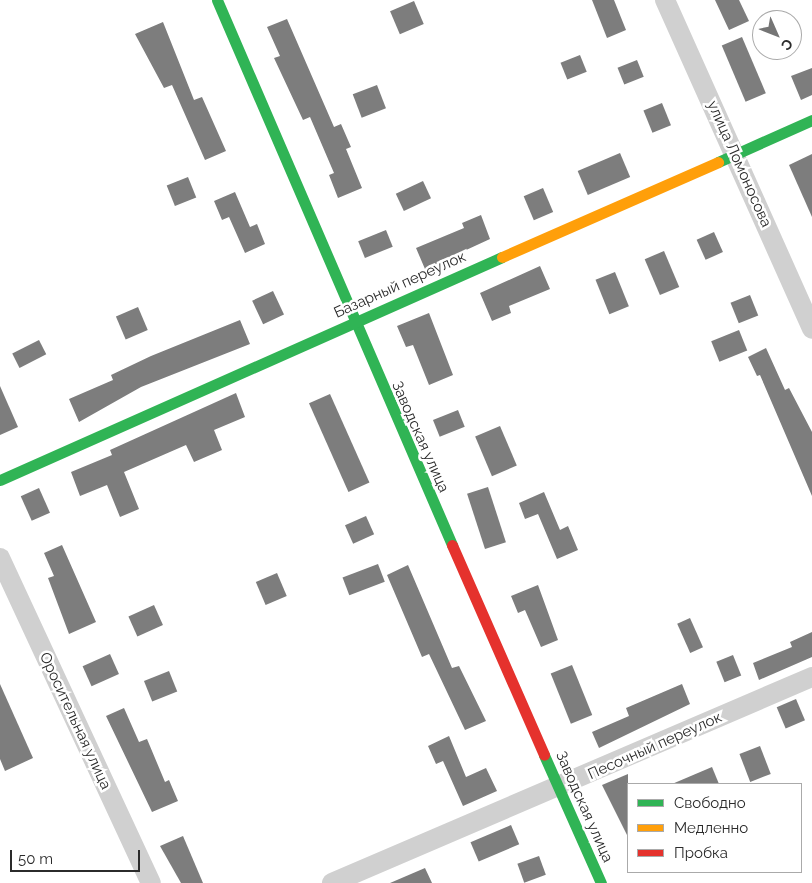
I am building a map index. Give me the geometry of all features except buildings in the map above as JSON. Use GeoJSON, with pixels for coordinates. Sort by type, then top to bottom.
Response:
{"type":"FeatureCollection","features":[{"type":"Feature","properties":{"kind":"main road","name":"Заводская улица"},"geometry":{"type":"LineString","coordinates":[[217,0],[353,322],[601,883]]}},
{"type":"Feature","properties":{"kind":"main road","name":"Базарный переулок"},"geometry":{"type":"LineString","coordinates":[[0,480],[812,120]]}},
{"type":"Feature","properties":{"kind":"street","name":"улица Ломоносова"},"geometry":{"type":"LineString","coordinates":[[665,0],[812,329]]}},
{"type":"Feature","properties":{"kind":"street","name":"Оросительная улица"},"geometry":{"type":"LineString","coordinates":[[0,558],[151,883]]}},
{"type":"Feature","properties":{"kind":"street","name":"Песочный переулок"},"geometry":{"type":"LineString","coordinates":[[332,883],[560,788],[812,676]]}},
{"type":"Feature","properties":{"kind":"traffic: fast"},"geometry":{"type":"LineString","coordinates":[[217,0],[452,545]]}},
{"type":"Feature","properties":{"kind":"traffic: fast"},"geometry":{"type":"LineString","coordinates":[[718,162],[812,120]]}},
{"type":"Feature","properties":{"kind":"traffic: fast"},"geometry":{"type":"LineString","coordinates":[[0,480],[502,257]]}},
{"type":"Feature","properties":{"kind":"traffic: fast"},"geometry":{"type":"LineString","coordinates":[[544,755],[601,883]]}},
{"type":"Feature","properties":{"kind":"traffic: slow"},"geometry":{"type":"LineString","coordinates":[[502,257],[718,162]]}},
{"type":"Feature","properties":{"kind":"traffic: jam"},"geometry":{"type":"LineString","coordinates":[[452,545],[544,755]]}}]}
